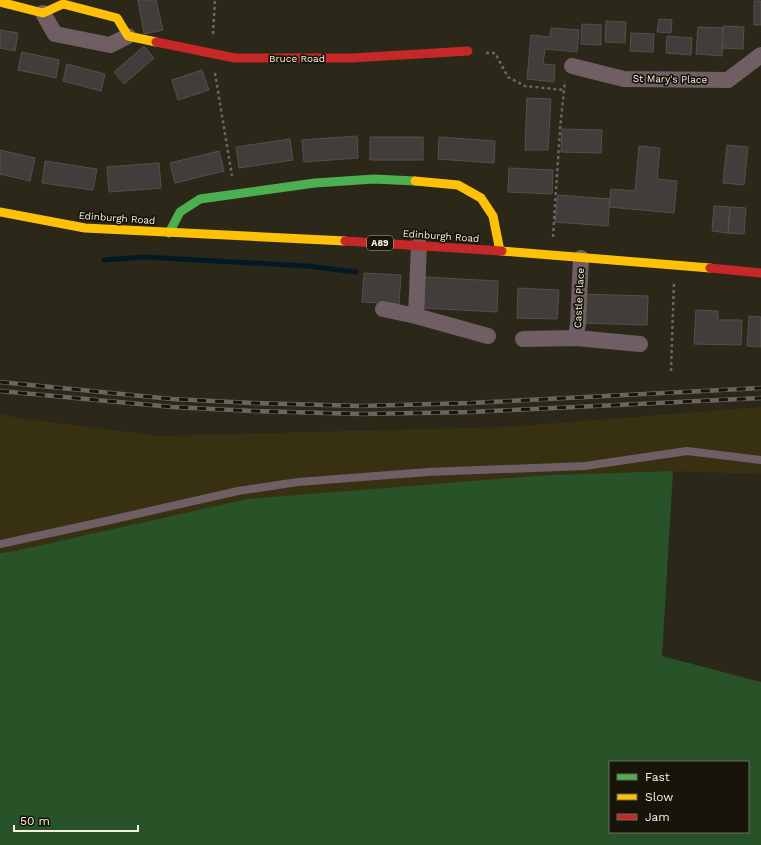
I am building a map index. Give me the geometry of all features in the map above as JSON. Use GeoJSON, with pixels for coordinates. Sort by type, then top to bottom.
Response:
{"type":"FeatureCollection","features":[{"type":"Feature","properties":{"kind":"street"},"geometry":{"type":"LineString","coordinates":[[0,2],[43,13],[63,4],[117,18],[128,36],[110,45],[55,34],[43,13]]}},
{"type":"Feature","properties":{"kind":"street","name":"Bruce Road"},"geometry":{"type":"LineString","coordinates":[[128,36],[234,58],[352,58],[468,51]]}},
{"type":"Feature","properties":{"kind":"street","name":"St Mary's Place"},"geometry":{"type":"LineString","coordinates":[[572,66],[624,79],[728,80],[761,55]]}},
{"type":"Feature","properties":{"kind":"street"},"geometry":{"type":"LineString","coordinates":[[169,233],[180,212],[200,200],[315,183],[374,179],[428,181],[458,185],[481,198],[493,216],[500,251]]}},
{"type":"Feature","properties":{"kind":"street","name":"Edinburgh Road"},"geometry":{"type":"LineString","coordinates":[[0,212],[85,228],[420,245],[675,264],[761,273]]}},
{"type":"Feature","properties":{"kind":"street"},"geometry":{"type":"LineString","coordinates":[[416,316],[420,245]]}},
{"type":"Feature","properties":{"kind":"street","name":"Castle Place"},"geometry":{"type":"LineString","coordinates":[[576,338],[581,258]]}},
{"type":"Feature","properties":{"kind":"street"},"geometry":{"type":"LineString","coordinates":[[383,309],[416,316],[488,336]]}},
{"type":"Feature","properties":{"kind":"street","name":"Castle Place"},"geometry":{"type":"LineString","coordinates":[[523,339],[576,338],[640,344]]}},
{"type":"Feature","properties":{"kind":"lane"},"geometry":{"type":"LineString","coordinates":[[0,544],[238,491],[298,482],[428,472],[586,466],[687,451],[761,460]]}},
{"type":"Feature","properties":{"kind":"path"},"geometry":{"type":"LineString","coordinates":[[215,0],[212,54],[235,194]]}},
{"type":"Feature","properties":{"kind":"path"},"geometry":{"type":"LineString","coordinates":[[468,51],[495,53],[508,77],[525,86],[564,92],[558,155],[552,256]]}},
{"type":"Feature","properties":{"kind":"path"},"geometry":{"type":"LineString","coordinates":[[671,371],[675,264]]}},
{"type":"Feature","properties":{"kind":"shaded area"},"geometry":{"type":"Polygon","coordinates":[[[761,407],[761,474],[673,471],[548,475],[0,553],[0,414],[18,418],[159,436],[507,427],[761,407]]]}},
{"type":"Feature","properties":{"kind":"green space"},"geometry":{"type":"Polygon","coordinates":[[[673,471],[662,656],[761,682],[761,845],[0,845],[0,553],[15,551],[248,499],[548,475],[673,471]]]}},
{"type":"Feature","properties":{"kind":"building"},"geometry":{"type":"Polygon","coordinates":[[[138,0],[156,0],[163,30],[144,34],[138,0]]]}},
{"type":"Feature","properties":{"kind":"building"},"geometry":{"type":"Polygon","coordinates":[[[754,1],[761,1],[761,25],[754,25],[754,1]]]}},
{"type":"Feature","properties":{"kind":"building"},"geometry":{"type":"Polygon","coordinates":[[[659,19],[672,20],[671,33],[657,32],[659,19]]]}},
{"type":"Feature","properties":{"kind":"building"},"geometry":{"type":"Polygon","coordinates":[[[606,21],[626,22],[625,43],[605,42],[606,21]]]}},
{"type":"Feature","properties":{"kind":"building"},"geometry":{"type":"Polygon","coordinates":[[[582,24],[601,25],[601,45],[581,44],[582,24]]]}},
{"type":"Feature","properties":{"kind":"building"},"geometry":{"type":"Polygon","coordinates":[[[723,26],[744,27],[743,49],[722,48],[723,26]]]}},
{"type":"Feature","properties":{"kind":"building"},"geometry":{"type":"Polygon","coordinates":[[[698,27],[723,28],[722,56],[696,54],[698,27]]]}},
{"type":"Feature","properties":{"kind":"building"},"geometry":{"type":"Polygon","coordinates":[[[551,28],[579,30],[577,52],[545,49],[543,64],[555,65],[554,82],[527,79],[531,35],[550,37],[551,28]]]}},
{"type":"Feature","properties":{"kind":"building"},"geometry":{"type":"Polygon","coordinates":[[[0,30],[18,33],[15,51],[0,48],[0,30]]]}},
{"type":"Feature","properties":{"kind":"building"},"geometry":{"type":"Polygon","coordinates":[[[631,33],[654,34],[653,52],[630,51],[631,33]]]}},
{"type":"Feature","properties":{"kind":"building"},"geometry":{"type":"Polygon","coordinates":[[[667,36],[692,38],[691,55],[666,53],[667,36]]]}},
{"type":"Feature","properties":{"kind":"building"},"geometry":{"type":"Polygon","coordinates":[[[144,46],[154,58],[124,84],[114,72],[144,46]]]}},
{"type":"Feature","properties":{"kind":"building"},"geometry":{"type":"Polygon","coordinates":[[[22,52],[59,60],[56,78],[18,70],[22,52]]]}},
{"type":"Feature","properties":{"kind":"building"},"geometry":{"type":"Polygon","coordinates":[[[67,64],[105,74],[101,91],[63,81],[67,64]]]}},
{"type":"Feature","properties":{"kind":"building"},"geometry":{"type":"Polygon","coordinates":[[[202,70],[209,90],[178,100],[172,80],[202,70]]]}},
{"type":"Feature","properties":{"kind":"building"},"geometry":{"type":"Polygon","coordinates":[[[527,98],[551,99],[548,150],[525,150],[527,98]]]}},
{"type":"Feature","properties":{"kind":"building"},"geometry":{"type":"Polygon","coordinates":[[[562,129],[602,130],[601,153],[561,152],[562,129]]]}},
{"type":"Feature","properties":{"kind":"building"},"geometry":{"type":"Polygon","coordinates":[[[357,136],[358,158],[304,162],[302,140],[357,136]]]}},
{"type":"Feature","properties":{"kind":"building"},"geometry":{"type":"Polygon","coordinates":[[[370,137],[423,137],[423,160],[370,160],[370,137]]]}},
{"type":"Feature","properties":{"kind":"building"},"geometry":{"type":"Polygon","coordinates":[[[439,137],[495,141],[494,163],[438,159],[439,137]]]}},
{"type":"Feature","properties":{"kind":"building"},"geometry":{"type":"Polygon","coordinates":[[[290,139],[293,160],[239,168],[236,147],[290,139]]]}},
{"type":"Feature","properties":{"kind":"building"},"geometry":{"type":"Polygon","coordinates":[[[727,145],[748,147],[744,185],[723,183],[727,145]]]}},
{"type":"Feature","properties":{"kind":"building"},"geometry":{"type":"Polygon","coordinates":[[[639,146],[660,148],[657,179],[677,181],[674,213],[609,207],[611,189],[635,191],[639,146]]]}},
{"type":"Feature","properties":{"kind":"building"},"geometry":{"type":"Polygon","coordinates":[[[0,150],[35,158],[30,181],[0,174],[0,150]]]}},
{"type":"Feature","properties":{"kind":"building"},"geometry":{"type":"Polygon","coordinates":[[[219,151],[224,171],[175,183],[170,163],[219,151]]]}},
{"type":"Feature","properties":{"kind":"building"},"geometry":{"type":"Polygon","coordinates":[[[45,161],[97,169],[93,190],[42,183],[45,161]]]}},
{"type":"Feature","properties":{"kind":"building"},"geometry":{"type":"Polygon","coordinates":[[[159,163],[161,188],[109,192],[107,167],[159,163]]]}},
{"type":"Feature","properties":{"kind":"building"},"geometry":{"type":"Polygon","coordinates":[[[509,168],[553,170],[552,194],[508,192],[509,168]]]}},
{"type":"Feature","properties":{"kind":"building"},"geometry":{"type":"Polygon","coordinates":[[[558,195],[610,199],[608,226],[555,222],[558,195]]]}},
{"type":"Feature","properties":{"kind":"building"},"geometry":{"type":"Polygon","coordinates":[[[714,206],[730,207],[728,233],[712,231],[714,206]]]}},
{"type":"Feature","properties":{"kind":"building"},"geometry":{"type":"Polygon","coordinates":[[[730,207],[746,208],[744,234],[728,233],[730,207]]]}},
{"type":"Feature","properties":{"kind":"building"},"geometry":{"type":"Polygon","coordinates":[[[364,273],[401,275],[399,304],[362,302],[364,273]]]}},
{"type":"Feature","properties":{"kind":"building"},"geometry":{"type":"Polygon","coordinates":[[[425,277],[498,281],[497,312],[423,308],[425,277]]]}},
{"type":"Feature","properties":{"kind":"building"},"geometry":{"type":"Polygon","coordinates":[[[518,288],[559,290],[557,319],[517,318],[518,288]]]}},
{"type":"Feature","properties":{"kind":"building"},"geometry":{"type":"Polygon","coordinates":[[[579,294],[648,296],[647,325],[578,323],[579,294]]]}},
{"type":"Feature","properties":{"kind":"building"},"geometry":{"type":"Polygon","coordinates":[[[696,310],[718,311],[718,320],[742,320],[741,345],[694,344],[696,310]]]}},
{"type":"Feature","properties":{"kind":"building"},"geometry":{"type":"Polygon","coordinates":[[[749,316],[761,317],[761,347],[747,346],[749,316]]]}},
{"type":"Feature","properties":{"kind":"waterway"},"geometry":{"type":"LineString","coordinates":[[104,260],[145,257],[307,266],[356,272]]}},
{"type":"Feature","properties":{"kind":"railway"},"geometry":{"type":"LineString","coordinates":[[0,382],[172,399],[362,406],[471,403],[761,388]]}},
{"type":"Feature","properties":{"kind":"railway"},"geometry":{"type":"LineString","coordinates":[[0,391],[172,407],[362,414],[471,412],[761,398]]}},
{"type":"Feature","properties":{"kind":"traffic: fast"},"geometry":{"type":"LineString","coordinates":[[169,233],[180,212],[200,199],[315,183],[374,179],[415,181]]}},
{"type":"Feature","properties":{"kind":"traffic: slow"},"geometry":{"type":"LineString","coordinates":[[0,2],[43,13],[63,4],[117,18],[128,36],[156,42]]}},
{"type":"Feature","properties":{"kind":"traffic: slow"},"geometry":{"type":"LineString","coordinates":[[415,181],[458,185],[481,198],[493,216],[500,251]]}},
{"type":"Feature","properties":{"kind":"traffic: slow"},"geometry":{"type":"LineString","coordinates":[[0,212],[85,228],[345,241]]}},
{"type":"Feature","properties":{"kind":"traffic: slow"},"geometry":{"type":"LineString","coordinates":[[502,251],[710,268]]}},
{"type":"Feature","properties":{"kind":"traffic: jam"},"geometry":{"type":"LineString","coordinates":[[156,42],[235,58],[352,58],[468,51]]}},
{"type":"Feature","properties":{"kind":"traffic: jam"},"geometry":{"type":"LineString","coordinates":[[345,241],[502,251]]}},
{"type":"Feature","properties":{"kind":"traffic: jam"},"geometry":{"type":"LineString","coordinates":[[710,268],[761,273]]}}]}
